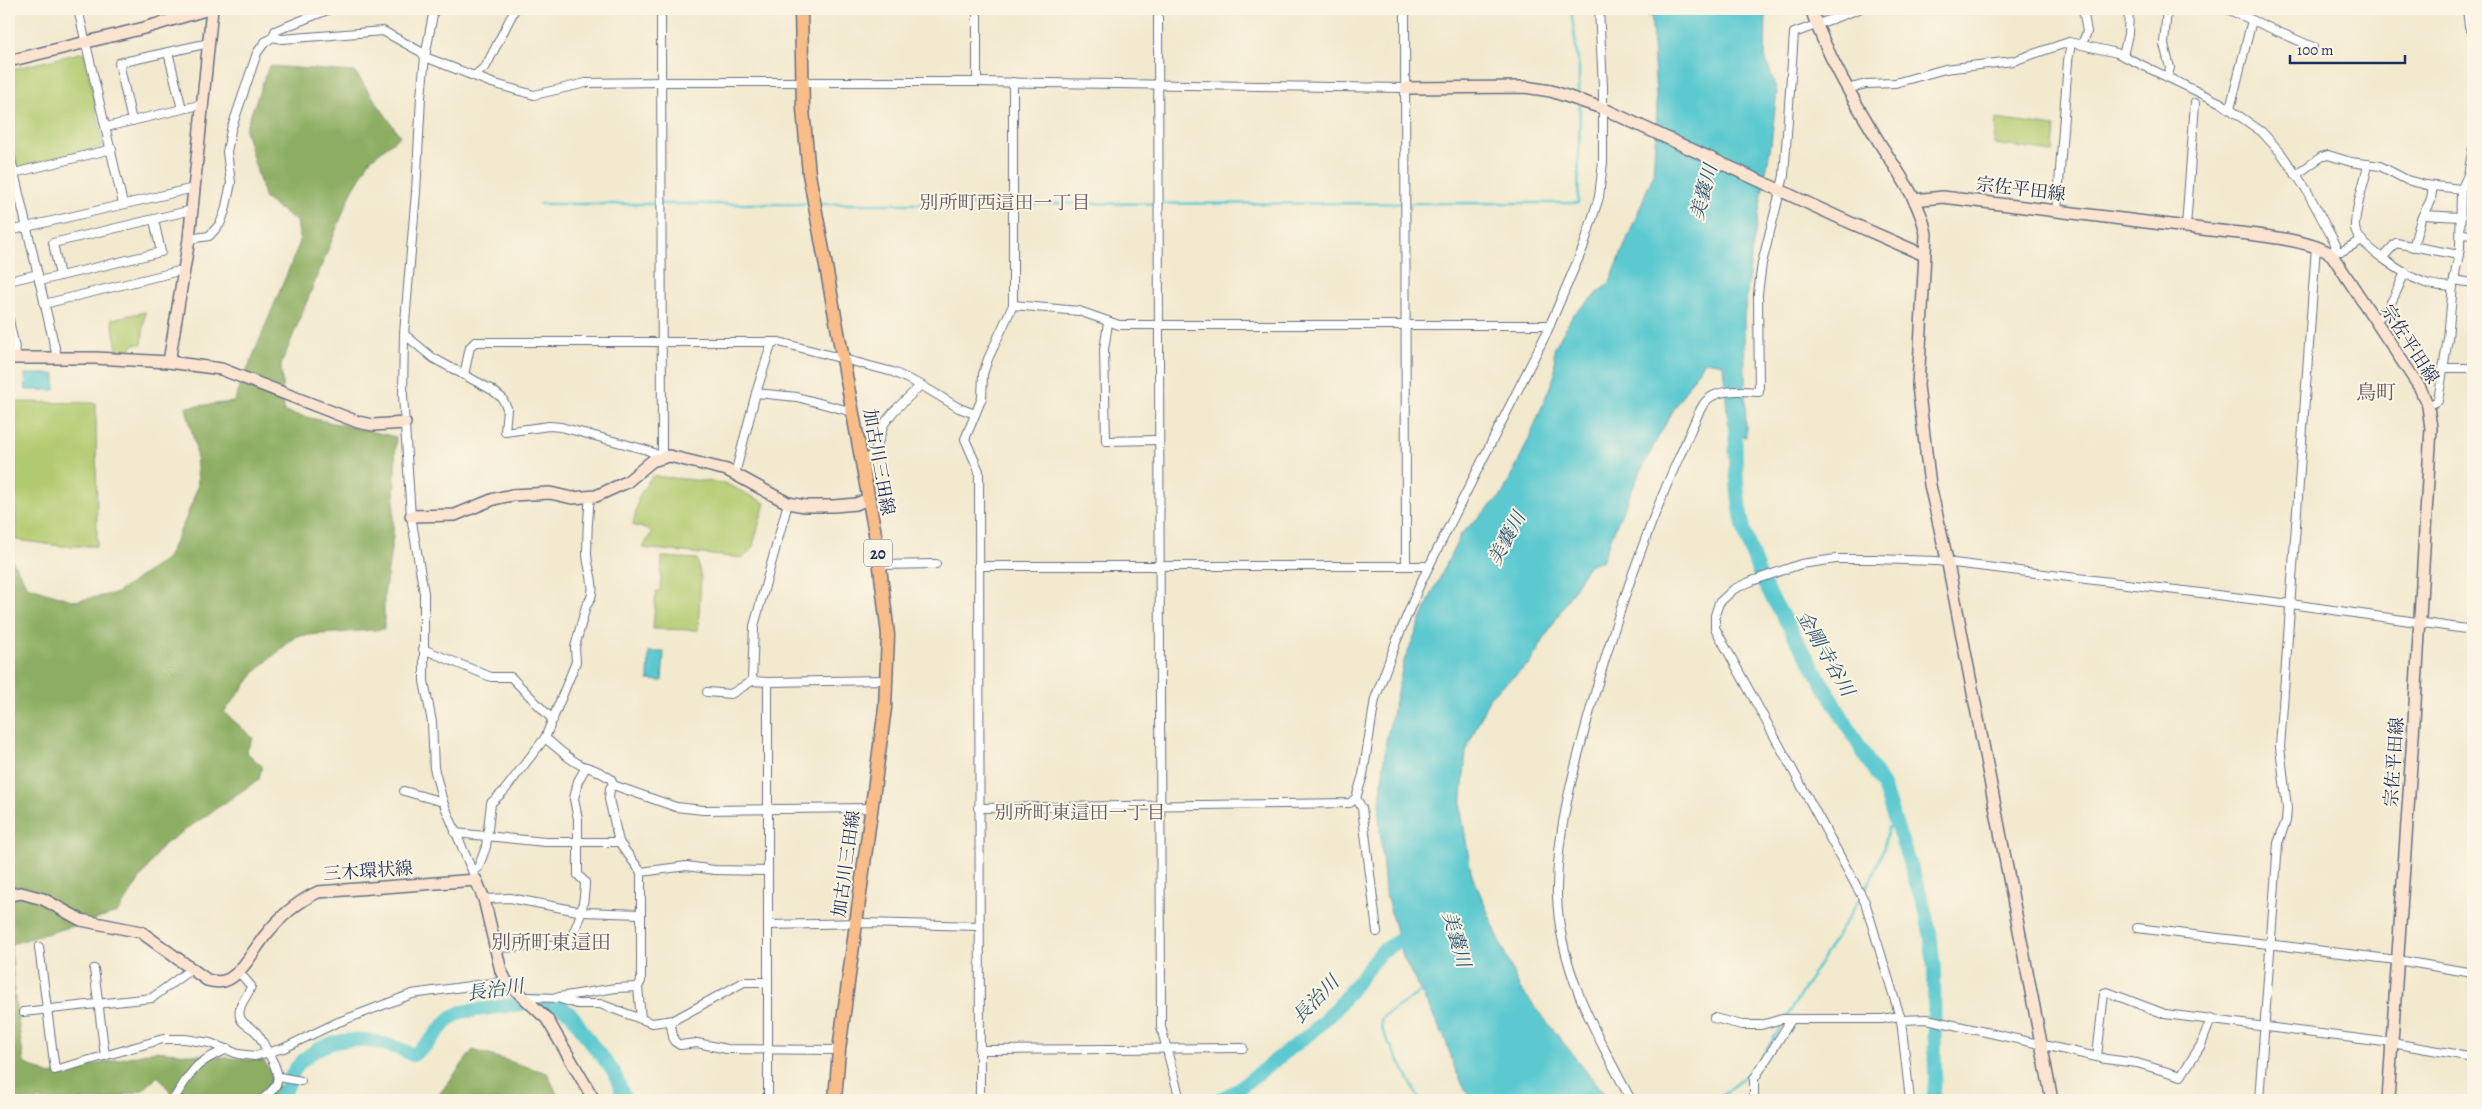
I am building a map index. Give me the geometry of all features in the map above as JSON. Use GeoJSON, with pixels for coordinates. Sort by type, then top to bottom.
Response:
{"type":"FeatureCollection","features":[{"type":"Feature","properties":{"kind":"main road","name":"加古川三田線"},"geometry":{"type":"LineString","coordinates":[[801,9],[801,83],[810,174],[880,565],[888,635],[885,708],[855,924],[839,1050],[835,1100]]}},
{"type":"Feature","properties":{"kind":"street"},"geometry":{"type":"LineString","coordinates":[[78,9],[112,149],[123,204]]}},
{"type":"Feature","properties":{"kind":"street"},"geometry":{"type":"LineString","coordinates":[[9,61],[144,28],[211,9],[204,104],[189,238],[169,362]]}},
{"type":"Feature","properties":{"kind":"street"},"geometry":{"type":"LineString","coordinates":[[273,37],[275,31],[330,9]]}},
{"type":"Feature","properties":{"kind":"street"},"geometry":{"type":"LineString","coordinates":[[434,9],[425,57],[404,334],[405,424],[411,516],[424,594],[424,681],[432,722],[434,768],[442,802],[484,899],[501,971],[506,981],[547,1019],[594,1100]]}},
{"type":"Feature","properties":{"kind":"street"},"geometry":{"type":"LineString","coordinates":[[474,76],[486,66],[515,9]]}},
{"type":"Feature","properties":{"kind":"street"},"geometry":{"type":"LineString","coordinates":[[661,9],[662,456]]}},
{"type":"Feature","properties":{"kind":"street"},"geometry":{"type":"LineString","coordinates":[[977,9],[977,82]]}},
{"type":"Feature","properties":{"kind":"street"},"geometry":{"type":"LineString","coordinates":[[1158,9],[1161,1027],[1180,1100]]}},
{"type":"Feature","properties":{"kind":"street"},"geometry":{"type":"LineString","coordinates":[[1405,9],[1404,326],[1406,566]]}},
{"type":"Feature","properties":{"kind":"street"},"geometry":{"type":"LineString","coordinates":[[978,808],[1350,803],[1356,798],[1363,775],[1375,699],[1396,642],[1429,566],[1550,325],[1584,248],[1598,196],[1603,162],[1603,86],[1599,9]]}},
{"type":"Feature","properties":{"kind":"street"},"geometry":{"type":"LineString","coordinates":[[1811,9],[1817,26],[1847,89],[1914,200],[1923,220],[1926,234],[1918,386],[1930,485],[1948,564],[2052,1100]]}},
{"type":"Feature","properties":{"kind":"street"},"geometry":{"type":"LineString","coordinates":[[1631,1100],[1578,995],[1566,957],[1557,897],[1559,841],[1574,767],[1612,634],[1634,571],[1660,499],[1705,401],[1721,392],[1759,392],[1758,294],[1762,263],[1782,192],[1789,128],[1790,61],[1794,33],[1859,9]]}},
{"type":"Feature","properties":{"kind":"street"},"geometry":{"type":"LineString","coordinates":[[2082,44],[2086,32],[2083,9]]}},
{"type":"Feature","properties":{"kind":"street"},"geometry":{"type":"LineString","coordinates":[[2123,56],[2128,34],[2129,9]]}},
{"type":"Feature","properties":{"kind":"street"},"geometry":{"type":"LineString","coordinates":[[2167,9],[2164,44],[2170,68],[2167,77]]}},
{"type":"Feature","properties":{"kind":"street"},"geometry":{"type":"LineString","coordinates":[[2227,9],[2313,47]]}},
{"type":"Feature","properties":{"kind":"street"},"geometry":{"type":"LineString","coordinates":[[2467,9],[2469,26],[2473,35]]}},
{"type":"Feature","properties":{"kind":"street"},"geometry":{"type":"LineString","coordinates":[[2230,109],[2252,20]]}},
{"type":"Feature","properties":{"kind":"street"},"geometry":{"type":"LineString","coordinates":[[189,238],[209,236],[220,224],[231,183],[227,152],[231,130],[257,53],[264,42],[273,37],[282,39],[383,31],[421,52],[425,57],[492,83],[534,95],[586,83],[661,82],[1013,82],[1158,86],[1525,87],[1551,91],[1602,108],[1842,220],[1924,255]]}},
{"type":"Feature","properties":{"kind":"street"},"geometry":{"type":"LineString","coordinates":[[132,121],[119,63],[209,43]]}},
{"type":"Feature","properties":{"kind":"street"},"geometry":{"type":"LineString","coordinates":[[2056,211],[2068,61],[2072,43]]}},
{"type":"Feature","properties":{"kind":"street"},"geometry":{"type":"LineString","coordinates":[[1847,89],[1866,84],[1895,83],[1945,69],[2013,61],[2059,44],[2082,44],[2123,56],[2230,109],[2262,132],[2282,153],[2296,175],[2336,245],[2333,253]]}},
{"type":"Feature","properties":{"kind":"street"},"geometry":{"type":"LineString","coordinates":[[168,52],[182,109]]}},
{"type":"Feature","properties":{"kind":"street"},"geometry":{"type":"LineString","coordinates":[[980,1100],[978,808],[979,471],[965,439],[982,398],[983,374],[988,359],[1014,305],[1013,82]]}},
{"type":"Feature","properties":{"kind":"street"},"geometry":{"type":"LineString","coordinates":[[2186,227],[2195,103]]}},
{"type":"Feature","properties":{"kind":"street"},"geometry":{"type":"LineString","coordinates":[[106,127],[204,104]]}},
{"type":"Feature","properties":{"kind":"street"},"geometry":{"type":"LineString","coordinates":[[2428,406],[2438,401],[2453,284],[2459,255],[2461,189],[2471,174],[2473,148]]}},
{"type":"Feature","properties":{"kind":"street"},"geometry":{"type":"LineString","coordinates":[[14,173],[112,149]]}},
{"type":"Feature","properties":{"kind":"street"},"geometry":{"type":"LineString","coordinates":[[9,151],[57,357]]}},
{"type":"Feature","properties":{"kind":"street"},"geometry":{"type":"LineString","coordinates":[[2296,175],[2321,157],[2328,155],[2351,162],[2380,166],[2407,180],[2433,186],[2461,189]]}},
{"type":"Feature","properties":{"kind":"street"},"geometry":{"type":"LineString","coordinates":[[2368,164],[2356,216],[2355,229],[2362,240],[2383,257],[2422,282],[2473,283]]}},
{"type":"Feature","properties":{"kind":"street"},"geometry":{"type":"LineString","coordinates":[[2413,247],[2423,214],[2432,199],[2433,186]]}},
{"type":"Feature","properties":{"kind":"street"},"geometry":{"type":"LineString","coordinates":[[9,231],[194,188]]}},
{"type":"Feature","properties":{"kind":"street","name":"宗佐平田線"},"geometry":{"type":"LineString","coordinates":[[1914,200],[1943,197],[2186,227],[2316,246],[2333,253],[2375,321],[2420,388],[2428,406],[2431,428],[2388,1100]]}},
{"type":"Feature","properties":{"kind":"street"},"geometry":{"type":"LineString","coordinates":[[60,276],[53,243],[192,210]]}},
{"type":"Feature","properties":{"kind":"street"},"geometry":{"type":"LineString","coordinates":[[2423,214],[2461,218]]}},
{"type":"Feature","properties":{"kind":"street"},"geometry":{"type":"LineString","coordinates":[[9,281],[60,276],[161,252],[154,220]]}},
{"type":"Feature","properties":{"kind":"street"},"geometry":{"type":"LineString","coordinates":[[2461,234],[2473,235]]}},
{"type":"Feature","properties":{"kind":"street"},"geometry":{"type":"LineString","coordinates":[[2333,253],[2342,251],[2362,240]]}},
{"type":"Feature","properties":{"kind":"street"},"geometry":{"type":"LineString","coordinates":[[2383,257],[2396,243],[2459,255]]}},
{"type":"Feature","properties":{"kind":"street"},"geometry":{"type":"LineString","coordinates":[[2259,1100],[2278,843],[2286,821],[2287,808],[2280,747],[2316,246]]}},
{"type":"Feature","properties":{"kind":"street"},"geometry":{"type":"LineString","coordinates":[[44,304],[183,270]]}},
{"type":"Feature","properties":{"kind":"street"},"geometry":{"type":"LineString","coordinates":[[2375,321],[2380,317],[2394,295],[2405,272]]}},
{"type":"Feature","properties":{"kind":"street"},"geometry":{"type":"LineString","coordinates":[[1014,305],[1079,311],[1108,323],[1158,326],[1550,325]]}},
{"type":"Feature","properties":{"kind":"street"},"geometry":{"type":"LineString","coordinates":[[9,320],[13,358],[57,357],[169,362],[221,369],[358,422],[373,425],[405,424]]}},
{"type":"Feature","properties":{"kind":"street"},"geometry":{"type":"LineString","coordinates":[[1108,323],[1104,350],[1106,441],[1158,440]]}},
{"type":"Feature","properties":{"kind":"street"},"geometry":{"type":"LineString","coordinates":[[404,334],[433,358],[502,398],[507,408],[505,432],[549,426],[561,428],[735,474],[788,503],[805,506],[834,506],[856,504],[868,499]]}},
{"type":"Feature","properties":{"kind":"street"},"geometry":{"type":"LineString","coordinates":[[464,375],[470,347],[476,342],[779,342],[893,372],[921,385],[959,408],[975,414]]}},
{"type":"Feature","properties":{"kind":"street"},"geometry":{"type":"LineString","coordinates":[[735,474],[756,393],[772,342]]}},
{"type":"Feature","properties":{"kind":"street"},"geometry":{"type":"LineString","coordinates":[[2443,368],[2473,368]]}},
{"type":"Feature","properties":{"kind":"street"},"geometry":{"type":"LineString","coordinates":[[862,463],[875,452],[884,424],[921,385]]}},
{"type":"Feature","properties":{"kind":"street"},"geometry":{"type":"LineString","coordinates":[[756,393],[797,397],[853,412]]}},
{"type":"Feature","properties":{"kind":"street"},"geometry":{"type":"LineString","coordinates":[[411,516],[455,515],[494,499],[512,495],[550,493],[572,498],[590,497],[627,482],[652,461],[662,456]]}},
{"type":"Feature","properties":{"kind":"street"},"geometry":{"type":"LineString","coordinates":[[475,875],[487,835],[491,802],[504,791],[545,738],[576,662],[575,647],[586,606],[590,602],[594,581],[587,556],[590,497]]}},
{"type":"Feature","properties":{"kind":"street"},"geometry":{"type":"LineString","coordinates":[[752,681],[754,626],[788,503]]}},
{"type":"Feature","properties":{"kind":"street"},"geometry":{"type":"LineString","coordinates":[[1910,1100],[1900,1018],[1865,902],[1715,628],[1715,615],[1719,604],[1734,590],[1752,580],[1801,564],[1836,559],[1937,561],[1948,564],[2291,604],[2473,630]]}},
{"type":"Feature","properties":{"kind":"street"},"geometry":{"type":"LineString","coordinates":[[880,565],[936,564]]}},
{"type":"Feature","properties":{"kind":"street"},"geometry":{"type":"LineString","coordinates":[[978,566],[1429,566]]}},
{"type":"Feature","properties":{"kind":"street"},"geometry":{"type":"LineString","coordinates":[[423,649],[490,677],[511,677],[553,720]]}},
{"type":"Feature","properties":{"kind":"street"},"geometry":{"type":"LineString","coordinates":[[707,692],[731,694],[752,681],[887,680]]}},
{"type":"Feature","properties":{"kind":"street"},"geometry":{"type":"LineString","coordinates":[[768,682],[768,1100]]}},
{"type":"Feature","properties":{"kind":"street"},"geometry":{"type":"LineString","coordinates":[[545,738],[586,767],[591,766],[611,779],[613,785]]}},
{"type":"Feature","properties":{"kind":"street"},"geometry":{"type":"LineString","coordinates":[[496,948],[568,944],[583,912],[585,882],[578,875],[578,819],[574,799],[578,781],[586,767]]}},
{"type":"Feature","properties":{"kind":"street"},"geometry":{"type":"LineString","coordinates":[[613,785],[676,807],[703,810],[872,808]]}},
{"type":"Feature","properties":{"kind":"street"},"geometry":{"type":"LineString","coordinates":[[613,785],[610,788],[609,798],[620,842],[641,872],[641,981],[638,987],[641,1019]]}},
{"type":"Feature","properties":{"kind":"street"},"geometry":{"type":"LineString","coordinates":[[404,791],[442,802]]}},
{"type":"Feature","properties":{"kind":"street"},"geometry":{"type":"LineString","coordinates":[[1356,798],[1362,808],[1377,932]]}},
{"type":"Feature","properties":{"kind":"street"},"geometry":{"type":"LineString","coordinates":[[455,832],[545,842],[620,842]]}},
{"type":"Feature","properties":{"kind":"street"},"geometry":{"type":"LineString","coordinates":[[641,872],[687,866],[714,870],[768,871]]}},
{"type":"Feature","properties":{"kind":"street","name":"三木環状線"},"geometry":{"type":"LineString","coordinates":[[9,895],[21,893],[43,899],[82,920],[141,932],[207,980],[217,982],[229,979],[238,971],[276,923],[296,905],[318,892],[475,875]]}},
{"type":"Feature","properties":{"kind":"street"},"geometry":{"type":"LineString","coordinates":[[484,899],[510,898],[583,912],[641,914]]}},
{"type":"Feature","properties":{"kind":"street"},"geometry":{"type":"LineString","coordinates":[[768,925],[979,926]]}},
{"type":"Feature","properties":{"kind":"street"},"geometry":{"type":"LineString","coordinates":[[2137,928],[2397,960],[2473,973]]}},
{"type":"Feature","properties":{"kind":"street"},"geometry":{"type":"LineString","coordinates":[[39,947],[55,1070],[163,1039],[197,1041],[228,1049],[238,1054],[255,1056],[268,1053],[336,1023],[412,994],[506,981]]}},
{"type":"Feature","properties":{"kind":"street"},"geometry":{"type":"LineString","coordinates":[[94,969],[105,1056]]}},
{"type":"Feature","properties":{"kind":"street"},"geometry":{"type":"LineString","coordinates":[[23,1012],[152,998],[191,969]]}},
{"type":"Feature","properties":{"kind":"street"},"geometry":{"type":"LineString","coordinates":[[238,971],[251,986],[249,994],[240,1006],[239,1016],[242,1022],[257,1032],[278,1069],[279,1077],[272,1092],[261,1100]]}},
{"type":"Feature","properties":{"kind":"street"},"geometry":{"type":"LineString","coordinates":[[557,998],[577,1004],[600,1004],[652,1023],[670,1021],[737,984],[744,982],[768,982]]}},
{"type":"Feature","properties":{"kind":"street"},"geometry":{"type":"LineString","coordinates":[[528,1000],[557,998],[616,988],[638,987]]}},
{"type":"Feature","properties":{"kind":"street"},"geometry":{"type":"LineString","coordinates":[[2097,1056],[2104,993],[2165,1014],[2392,1043],[2473,1057]]}},
{"type":"Feature","properties":{"kind":"street"},"geometry":{"type":"LineString","coordinates":[[1714,1018],[1761,1026],[1782,1019],[1927,1019],[2106,1059],[2136,1063],[2181,1076],[2201,1045],[2211,1020]]}},
{"type":"Feature","properties":{"kind":"street"},"geometry":{"type":"LineString","coordinates":[[1754,1100],[1754,1078],[1791,1020]]}},
{"type":"Feature","properties":{"kind":"street"},"geometry":{"type":"LineString","coordinates":[[670,1021],[674,1040],[680,1045],[698,1044],[727,1049],[768,1051],[839,1050]]}},
{"type":"Feature","properties":{"kind":"street"},"geometry":{"type":"LineString","coordinates":[[979,1050],[1243,1048]]}},
{"type":"Feature","properties":{"kind":"street"},"geometry":{"type":"LineString","coordinates":[[172,1100],[206,1057],[228,1049]]}},
{"type":"Feature","properties":{"kind":"street"},"geometry":{"type":"LineString","coordinates":[[279,1077],[301,1081]]}},
{"type":"Feature","properties":{"kind":"green space"},"geometry":{"type":"Polygon","coordinates":[[[84,52],[104,146],[17,169],[9,133],[9,70],[84,52]]]}},
{"type":"Feature","properties":{"kind":"green space"},"geometry":{"type":"Polygon","coordinates":[[[269,66],[355,72],[400,136],[370,160],[351,193],[281,365],[284,412],[396,437],[393,537],[384,596],[384,629],[296,636],[258,669],[224,712],[253,738],[246,752],[262,766],[259,779],[162,846],[117,913],[11,944],[14,992],[24,1063],[50,1075],[155,1051],[264,1061],[286,1100],[177,1100],[158,1076],[143,1090],[108,1100],[9,1100],[9,555],[27,586],[75,601],[117,593],[167,558],[185,521],[198,486],[196,449],[186,407],[234,402],[300,242],[297,221],[265,199],[245,130],[269,66]]]}},
{"type":"Feature","properties":{"kind":"green space"},"geometry":{"type":"Polygon","coordinates":[[[1996,119],[2055,127],[2053,152],[1994,144],[1996,119]]]}},
{"type":"Feature","properties":{"kind":"green space"},"geometry":{"type":"Polygon","coordinates":[[[145,312],[142,344],[134,344],[129,351],[117,350],[112,319],[145,312]]]}},
{"type":"Feature","properties":{"kind":"green space"},"geometry":{"type":"Polygon","coordinates":[[[14,402],[96,403],[97,546],[61,546],[16,540],[14,402]]]}},
{"type":"Feature","properties":{"kind":"green space"},"geometry":{"type":"Polygon","coordinates":[[[652,476],[725,483],[765,503],[752,549],[743,558],[643,548],[652,531],[633,525],[639,496],[652,476]]]}},
{"type":"Feature","properties":{"kind":"green space"},"geometry":{"type":"Polygon","coordinates":[[[662,557],[697,559],[701,578],[698,630],[653,629],[656,591],[660,591],[662,557]]]}},
{"type":"Feature","properties":{"kind":"green space"},"geometry":{"type":"Polygon","coordinates":[[[473,1050],[547,1073],[560,1100],[435,1100],[473,1050]]]}},
{"type":"Feature","properties":{"kind":"water","name":"美嚢川"},"geometry":{"type":"Polygon","coordinates":[[[1651,9],[1766,9],[1765,57],[1777,91],[1771,144],[1752,250],[1744,317],[1746,437],[1729,433],[1723,364],[1705,361],[1675,408],[1635,483],[1602,561],[1588,565],[1530,663],[1490,696],[1466,751],[1461,810],[1471,872],[1519,987],[1609,1100],[1471,1100],[1455,1069],[1446,1041],[1403,957],[1385,891],[1379,815],[1386,741],[1404,661],[1431,596],[1461,534],[1502,495],[1529,439],[1555,374],[1554,349],[1573,315],[1610,282],[1653,175],[1657,113],[1651,9]]]}},
{"type":"Feature","properties":{"kind":"water"},"geometry":{"type":"Polygon","coordinates":[[[25,374],[55,374],[55,390],[26,390],[25,374]]]}},
{"type":"Feature","properties":{"kind":"water"},"geometry":{"type":"Polygon","coordinates":[[[649,652],[664,652],[662,681],[648,680],[649,652]]]}},
{"type":"Feature","properties":{"kind":"waterway"},"geometry":{"type":"LineString","coordinates":[[1571,9],[1579,69],[1579,97]]}},
{"type":"Feature","properties":{"kind":"waterway"},"geometry":{"type":"LineString","coordinates":[[819,204],[1578,203],[1580,105]]}},
{"type":"Feature","properties":{"kind":"waterway"},"geometry":{"type":"LineString","coordinates":[[540,204],[811,204]]}},
{"type":"Feature","properties":{"kind":"waterway","name":"金剛寺谷川"},"geometry":{"type":"LineString","coordinates":[[1735,416],[1736,468],[1742,520],[1750,550],[1761,579],[1883,786],[1922,900],[1930,932],[1934,968],[1935,1081],[1933,1100]]}},
{"type":"Feature","properties":{"kind":"waterway"},"geometry":{"type":"LineString","coordinates":[[1863,894],[1879,861],[1888,827],[1898,827]]}},
{"type":"Feature","properties":{"kind":"waterway"},"geometry":{"type":"LineString","coordinates":[[1718,1100],[1757,1065],[1860,898]]}},
{"type":"Feature","properties":{"kind":"waterway","name":"長治川"},"geometry":{"type":"LineString","coordinates":[[1219,1100],[1234,1092],[1312,1032],[1335,1010],[1381,952],[1415,930]]}},
{"type":"Feature","properties":{"kind":"waterway"},"geometry":{"type":"LineString","coordinates":[[1420,1100],[1382,1030],[1381,1020],[1384,1016],[1422,991]]}},
{"type":"Feature","properties":{"kind":"waterway","name":"長治川"},"geometry":{"type":"LineString","coordinates":[[276,1100],[287,1088],[296,1068],[321,1047],[351,1040],[367,1041],[413,1055],[428,1043],[449,1019],[461,1012],[536,1002],[559,1005],[572,1015],[590,1042],[614,1072],[625,1100]]}},
{"type":"Feature","properties":{"kind":"district","name":"別所町西這田一丁目"},"geometry":{"type":"Point","coordinates":[1005,202]}},
{"type":"Feature","properties":{"kind":"district","name":"鳥町"},"geometry":{"type":"Point","coordinates":[2376,392]}},
{"type":"Feature","properties":{"kind":"district","name":"別所町東這田一丁目"},"geometry":{"type":"Point","coordinates":[1080,812]}},
{"type":"Feature","properties":{"kind":"district","name":"別所町東這田"},"geometry":{"type":"Point","coordinates":[551,942]}}]}
